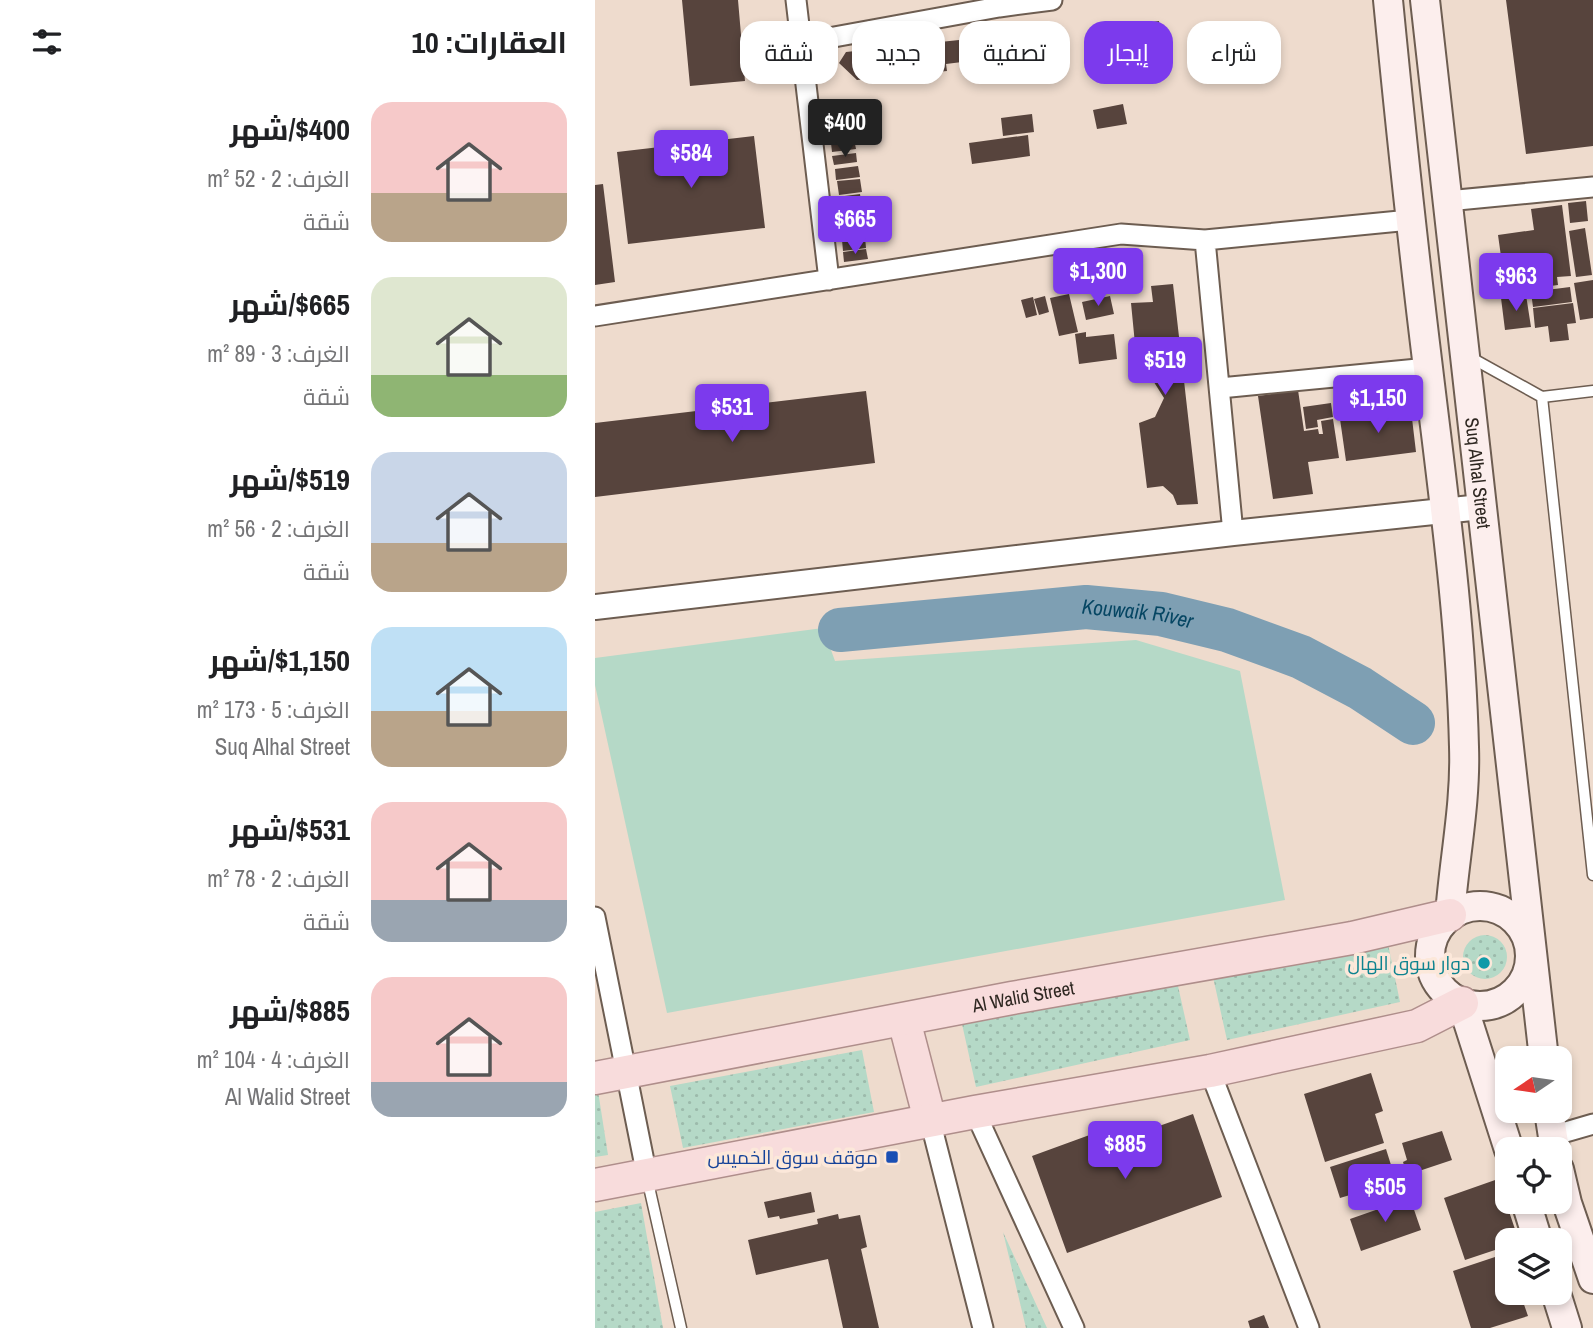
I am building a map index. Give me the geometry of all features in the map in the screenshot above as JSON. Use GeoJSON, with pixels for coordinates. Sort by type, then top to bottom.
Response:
{"type":"FeatureCollection","features":[{"type":"Feature","properties":{"kind":"main road","name":"Suq Alhal Street"},"geometry":{"type":"LineString","coordinates":[[1388,0],[1410,220],[1445,510],[1465,749],[1450,915]]}},
{"type":"Feature","properties":{"kind":"main road","name":"Suq Alhal Street"},"geometry":{"type":"LineString","coordinates":[[1425,0],[1530,946]]}},
{"type":"Feature","properties":{"kind":"main road"},"geometry":{"type":"LineString","coordinates":[[1530,946],[1531,961],[1527,976],[1518,990],[1507,999],[1492,1005],[1477,1007],[1462,1003],[1449,995],[1438,984],[1431,963],[1432,940],[1439,926],[1450,915],[1462,908],[1477,905],[1505,911],[1517,920],[1530,946],[1542,1046]]}},
{"type":"Feature","properties":{"kind":"main road","name":"Al Walid Street"},"geometry":{"type":"LineString","coordinates":[[595,1078],[1352,938],[1450,915]]}},
{"type":"Feature","properties":{"kind":"main road"},"geometry":{"type":"LineString","coordinates":[[595,1185],[975,1112],[1210,1071],[1417,1027],[1462,1003]]}},
{"type":"Feature","properties":{"kind":"main road"},"geometry":{"type":"LineString","coordinates":[[1462,1003],[1505,1137]]}},
{"type":"Feature","properties":{"kind":"main road"},"geometry":{"type":"LineString","coordinates":[[904,1020],[930,1121]]}},
{"type":"Feature","properties":{"kind":"main road"},"geometry":{"type":"LineString","coordinates":[[1571,1214],[1593,1279]]}},
{"type":"Feature","properties":{"kind":"main road"},"geometry":{"type":"LineString","coordinates":[[1560,1305],[1567,1328]]}},
{"type":"Feature","properties":{"kind":"street"},"geometry":{"type":"LineString","coordinates":[[796,0],[798,21]]}},
{"type":"Feature","properties":{"kind":"street"},"geometry":{"type":"LineString","coordinates":[[838,36],[1000,4],[1052,0]]}},
{"type":"Feature","properties":{"kind":"street"},"geometry":{"type":"LineString","coordinates":[[806,84],[829,280]]}},
{"type":"Feature","properties":{"kind":"street"},"geometry":{"type":"LineString","coordinates":[[1447,201],[1593,187]]}},
{"type":"Feature","properties":{"kind":"street"},"geometry":{"type":"LineString","coordinates":[[595,316],[1121,234],[1205,240],[1410,220]]}},
{"type":"Feature","properties":{"kind":"street"},"geometry":{"type":"LineString","coordinates":[[1205,240],[1233,533]]}},
{"type":"Feature","properties":{"kind":"street"},"geometry":{"type":"LineString","coordinates":[[1220,388],[1427,368]]}},
{"type":"Feature","properties":{"kind":"street"},"geometry":{"type":"LineString","coordinates":[[595,607],[1481,507]]}},
{"type":"Feature","properties":{"kind":"street"},"geometry":{"type":"LineString","coordinates":[[595,916],[646,1176]]}},
{"type":"Feature","properties":{"kind":"street"},"geometry":{"type":"LineString","coordinates":[[1210,1071],[1309,1328]]}},
{"type":"Feature","properties":{"kind":"street"},"geometry":{"type":"LineString","coordinates":[[975,1112],[1074,1328]]}},
{"type":"Feature","properties":{"kind":"street"},"geometry":{"type":"LineString","coordinates":[[930,1121],[983,1328]]}},
{"type":"Feature","properties":{"kind":"street"},"geometry":{"type":"LineString","coordinates":[[1552,1132],[1593,1124]]}},
{"type":"Feature","properties":{"kind":"lane"},"geometry":{"type":"LineString","coordinates":[[1465,354],[1542,397],[1593,391]]}},
{"type":"Feature","properties":{"kind":"lane"},"geometry":{"type":"LineString","coordinates":[[1542,397],[1593,875]]}},
{"type":"Feature","properties":{"kind":"lane"},"geometry":{"type":"LineString","coordinates":[[646,1176],[681,1328]]}},
{"type":"Feature","properties":{"kind":"green space"},"geometry":{"type":"Polygon","coordinates":[[[823,628],[835,661],[1136,640],[1240,671],[1285,900],[667,1013],[595,685],[595,658],[823,628]]]}},
{"type":"Feature","properties":{"kind":"green space"},"geometry":{"type":"Polygon","coordinates":[[[1485,935],[1501,941],[1507,957],[1501,973],[1485,979],[1469,973],[1463,957],[1469,941],[1485,935]]]}},
{"type":"Feature","properties":{"kind":"green space"},"geometry":{"type":"Polygon","coordinates":[[[1387,939],[1400,1002],[1227,1040],[1213,977],[1387,939]]]}},
{"type":"Feature","properties":{"kind":"green space"},"geometry":{"type":"Polygon","coordinates":[[[1176,977],[1190,1040],[976,1087],[962,1024],[1176,977]]]}},
{"type":"Feature","properties":{"kind":"green space"},"geometry":{"type":"Polygon","coordinates":[[[862,1050],[874,1112],[683,1148],[670,1086],[862,1050]]]}},
{"type":"Feature","properties":{"kind":"green space"},"geometry":{"type":"Polygon","coordinates":[[[595,1091],[598,1091],[608,1155],[595,1157],[595,1091]]]}},
{"type":"Feature","properties":{"kind":"green space"},"geometry":{"type":"Polygon","coordinates":[[[641,1203],[663,1328],[595,1328],[595,1212],[641,1203]]]}},
{"type":"Feature","properties":{"kind":"green space"},"geometry":{"type":"Polygon","coordinates":[[[1003,1232],[1047,1328],[1026,1328],[1003,1232]]]}},
{"type":"Feature","properties":{"kind":"building"},"geometry":{"type":"Polygon","coordinates":[[[682,0],[738,0],[740,81],[690,86],[682,0]]]}},
{"type":"Feature","properties":{"kind":"building"},"geometry":{"type":"Polygon","coordinates":[[[1506,0],[1593,0],[1593,146],[1526,154],[1506,0]]]}},
{"type":"Feature","properties":{"kind":"building"},"geometry":{"type":"Polygon","coordinates":[[[959,40],[959,62],[946,64],[945,71],[945,41],[959,40]]]}},
{"type":"Feature","properties":{"kind":"building"},"geometry":{"type":"Polygon","coordinates":[[[852,51],[852,75],[839,63],[846,52],[852,51]]]}},
{"type":"Feature","properties":{"kind":"building"},"geometry":{"type":"Polygon","coordinates":[[[1123,104],[1127,124],[1097,129],[1093,110],[1123,104]]]}},
{"type":"Feature","properties":{"kind":"building"},"geometry":{"type":"Polygon","coordinates":[[[1032,114],[1034,132],[1003,136],[1001,118],[1032,114]]]}},
{"type":"Feature","properties":{"kind":"building"},"geometry":{"type":"Polygon","coordinates":[[[852,128],[853,138],[830,141],[829,131],[852,128]]]}},
{"type":"Feature","properties":{"kind":"building"},"geometry":{"type":"Polygon","coordinates":[[[1028,135],[1030,156],[972,164],[969,143],[1028,135]]]}},
{"type":"Feature","properties":{"kind":"building"},"geometry":{"type":"Polygon","coordinates":[[[754,136],[765,228],[628,244],[617,152],[754,136]]]}},
{"type":"Feature","properties":{"kind":"building"},"geometry":{"type":"Polygon","coordinates":[[[854,139],[856,149],[832,152],[831,143],[854,139]]]}},
{"type":"Feature","properties":{"kind":"building"},"geometry":{"type":"Polygon","coordinates":[[[856,153],[857,162],[834,165],[832,156],[856,153]]]}},
{"type":"Feature","properties":{"kind":"building"},"geometry":{"type":"Polygon","coordinates":[[[858,166],[860,177],[836,180],[835,169],[858,166]]]}},
{"type":"Feature","properties":{"kind":"building"},"geometry":{"type":"Polygon","coordinates":[[[860,179],[862,192],[839,195],[837,181],[860,179]]]}},
{"type":"Feature","properties":{"kind":"building"},"geometry":{"type":"Polygon","coordinates":[[[603,184],[615,282],[595,285],[595,185],[603,184]]]}},
{"type":"Feature","properties":{"kind":"building"},"geometry":{"type":"Polygon","coordinates":[[[860,194],[864,222],[841,225],[837,197],[860,194]]]}},
{"type":"Feature","properties":{"kind":"building"},"geometry":{"type":"Polygon","coordinates":[[[1586,201],[1588,221],[1570,223],[1568,203],[1586,201]]]}},
{"type":"Feature","properties":{"kind":"building"},"geometry":{"type":"Polygon","coordinates":[[[1562,205],[1571,276],[1557,277],[1558,285],[1506,292],[1498,235],[1534,230],[1531,209],[1562,205]]]}},
{"type":"Feature","properties":{"kind":"building"},"geometry":{"type":"Polygon","coordinates":[[[864,226],[866,235],[842,239],[841,229],[864,226]]]}},
{"type":"Feature","properties":{"kind":"building"},"geometry":{"type":"Polygon","coordinates":[[[1585,228],[1592,275],[1576,277],[1569,231],[1585,228]]]}},
{"type":"Feature","properties":{"kind":"building"},"geometry":{"type":"Polygon","coordinates":[[[865,237],[866,248],[843,251],[842,240],[865,237]]]}},
{"type":"Feature","properties":{"kind":"building"},"geometry":{"type":"Polygon","coordinates":[[[866,249],[868,259],[844,262],[843,252],[866,249]]]}},
{"type":"Feature","properties":{"kind":"building"},"geometry":{"type":"Polygon","coordinates":[[[1593,280],[1593,318],[1580,320],[1574,283],[1593,280]]]}},
{"type":"Feature","properties":{"kind":"building"},"geometry":{"type":"Polygon","coordinates":[[[1173,284],[1198,504],[1177,505],[1173,495],[1163,486],[1147,488],[1139,423],[1155,417],[1164,398],[1152,379],[1138,375],[1131,303],[1153,302],[1151,286],[1173,284]]]}},
{"type":"Feature","properties":{"kind":"building"},"geometry":{"type":"Polygon","coordinates":[[[1570,287],[1572,302],[1533,307],[1531,292],[1570,287]]]}},
{"type":"Feature","properties":{"kind":"building"},"geometry":{"type":"Polygon","coordinates":[[[1069,294],[1078,332],[1059,336],[1050,298],[1069,294]]]}},
{"type":"Feature","properties":{"kind":"building"},"geometry":{"type":"Polygon","coordinates":[[[1526,295],[1531,327],[1505,330],[1501,298],[1526,295]]]}},
{"type":"Feature","properties":{"kind":"building"},"geometry":{"type":"Polygon","coordinates":[[[1045,296],[1049,312],[1039,315],[1034,299],[1045,296]]]}},
{"type":"Feature","properties":{"kind":"building"},"geometry":{"type":"Polygon","coordinates":[[[1110,296],[1114,314],[1086,320],[1082,302],[1110,296]]]}},
{"type":"Feature","properties":{"kind":"building"},"geometry":{"type":"Polygon","coordinates":[[[1033,297],[1037,315],[1026,318],[1021,300],[1033,297]]]}},
{"type":"Feature","properties":{"kind":"building"},"geometry":{"type":"Polygon","coordinates":[[[1573,303],[1576,323],[1567,324],[1569,340],[1550,342],[1548,326],[1535,328],[1533,308],[1573,303]]]}},
{"type":"Feature","properties":{"kind":"building"},"geometry":{"type":"Polygon","coordinates":[[[1086,332],[1086,337],[1114,334],[1117,359],[1079,364],[1075,334],[1086,332]]]}},
{"type":"Feature","properties":{"kind":"building"},"geometry":{"type":"Polygon","coordinates":[[[1298,390],[1304,431],[1318,429],[1319,434],[1323,434],[1321,421],[1333,419],[1339,458],[1308,462],[1313,494],[1273,499],[1258,396],[1298,390]]]}},
{"type":"Feature","properties":{"kind":"building"},"geometry":{"type":"Polygon","coordinates":[[[866,391],[875,463],[595,497],[595,423],[866,391]]]}},
{"type":"Feature","properties":{"kind":"building"},"geometry":{"type":"Polygon","coordinates":[[[1331,403],[1333,417],[1317,420],[1318,427],[1306,429],[1303,407],[1331,403]]]}},
{"type":"Feature","properties":{"kind":"building"},"geometry":{"type":"Polygon","coordinates":[[[1411,410],[1416,452],[1346,461],[1340,419],[1411,410]]]}},
{"type":"Feature","properties":{"kind":"building"},"geometry":{"type":"Polygon","coordinates":[[[1371,1073],[1383,1111],[1375,1114],[1384,1143],[1325,1162],[1304,1094],[1371,1073]]]}},
{"type":"Feature","properties":{"kind":"building"},"geometry":{"type":"Polygon","coordinates":[[[1193,1114],[1222,1197],[1067,1253],[1032,1156],[1106,1129],[1111,1143],[1193,1114]]]}},
{"type":"Feature","properties":{"kind":"building"},"geometry":{"type":"Polygon","coordinates":[[[1442,1131],[1452,1160],[1407,1175],[1403,1162],[1407,1160],[1402,1143],[1442,1131]]]}},
{"type":"Feature","properties":{"kind":"building"},"geometry":{"type":"Polygon","coordinates":[[[1386,1149],[1396,1181],[1340,1198],[1330,1167],[1386,1149]]]}},
{"type":"Feature","properties":{"kind":"building"},"geometry":{"type":"Polygon","coordinates":[[[1495,1180],[1495,1214],[1510,1214],[1515,1228],[1495,1228],[1495,1250],[1465,1260],[1444,1198],[1495,1180]]]}},
{"type":"Feature","properties":{"kind":"building"},"geometry":{"type":"Polygon","coordinates":[[[811,1192],[815,1212],[780,1219],[779,1216],[768,1218],[764,1202],[811,1192]]]}},
{"type":"Feature","properties":{"kind":"building"},"geometry":{"type":"Polygon","coordinates":[[[1410,1198],[1421,1230],[1361,1251],[1350,1219],[1410,1198]]]}},
{"type":"Feature","properties":{"kind":"building"},"geometry":{"type":"Polygon","coordinates":[[[838,1214],[839,1219],[860,1215],[867,1247],[861,1249],[879,1328],[843,1328],[828,1259],[756,1275],[748,1240],[818,1224],[817,1219],[838,1214]]]}},
{"type":"Feature","properties":{"kind":"building"},"geometry":{"type":"Polygon","coordinates":[[[1495,1257],[1495,1305],[1524,1305],[1528,1316],[1490,1328],[1471,1328],[1453,1271],[1495,1257]]]}},
{"type":"Feature","properties":{"kind":"building"},"geometry":{"type":"Polygon","coordinates":[[[1264,1315],[1269,1328],[1250,1328],[1248,1321],[1264,1315]]]}},
{"type":"Feature","properties":{"kind":"waterway","name":"Kouwaik River"},"geometry":{"type":"LineString","coordinates":[[840,630],[1086,607],[1161,614],[1227,630],[1301,657],[1360,688],[1413,723]]}},
{"type":"Feature","properties":{"kind":"place","name":"دوار سوق الهال"},"geometry":{"type":"Point","coordinates":[1484,963]}},
{"type":"Feature","properties":{"kind":"place","name":"موقف سوق الخميس"},"geometry":{"type":"Point","coordinates":[892,1157]}}]}
